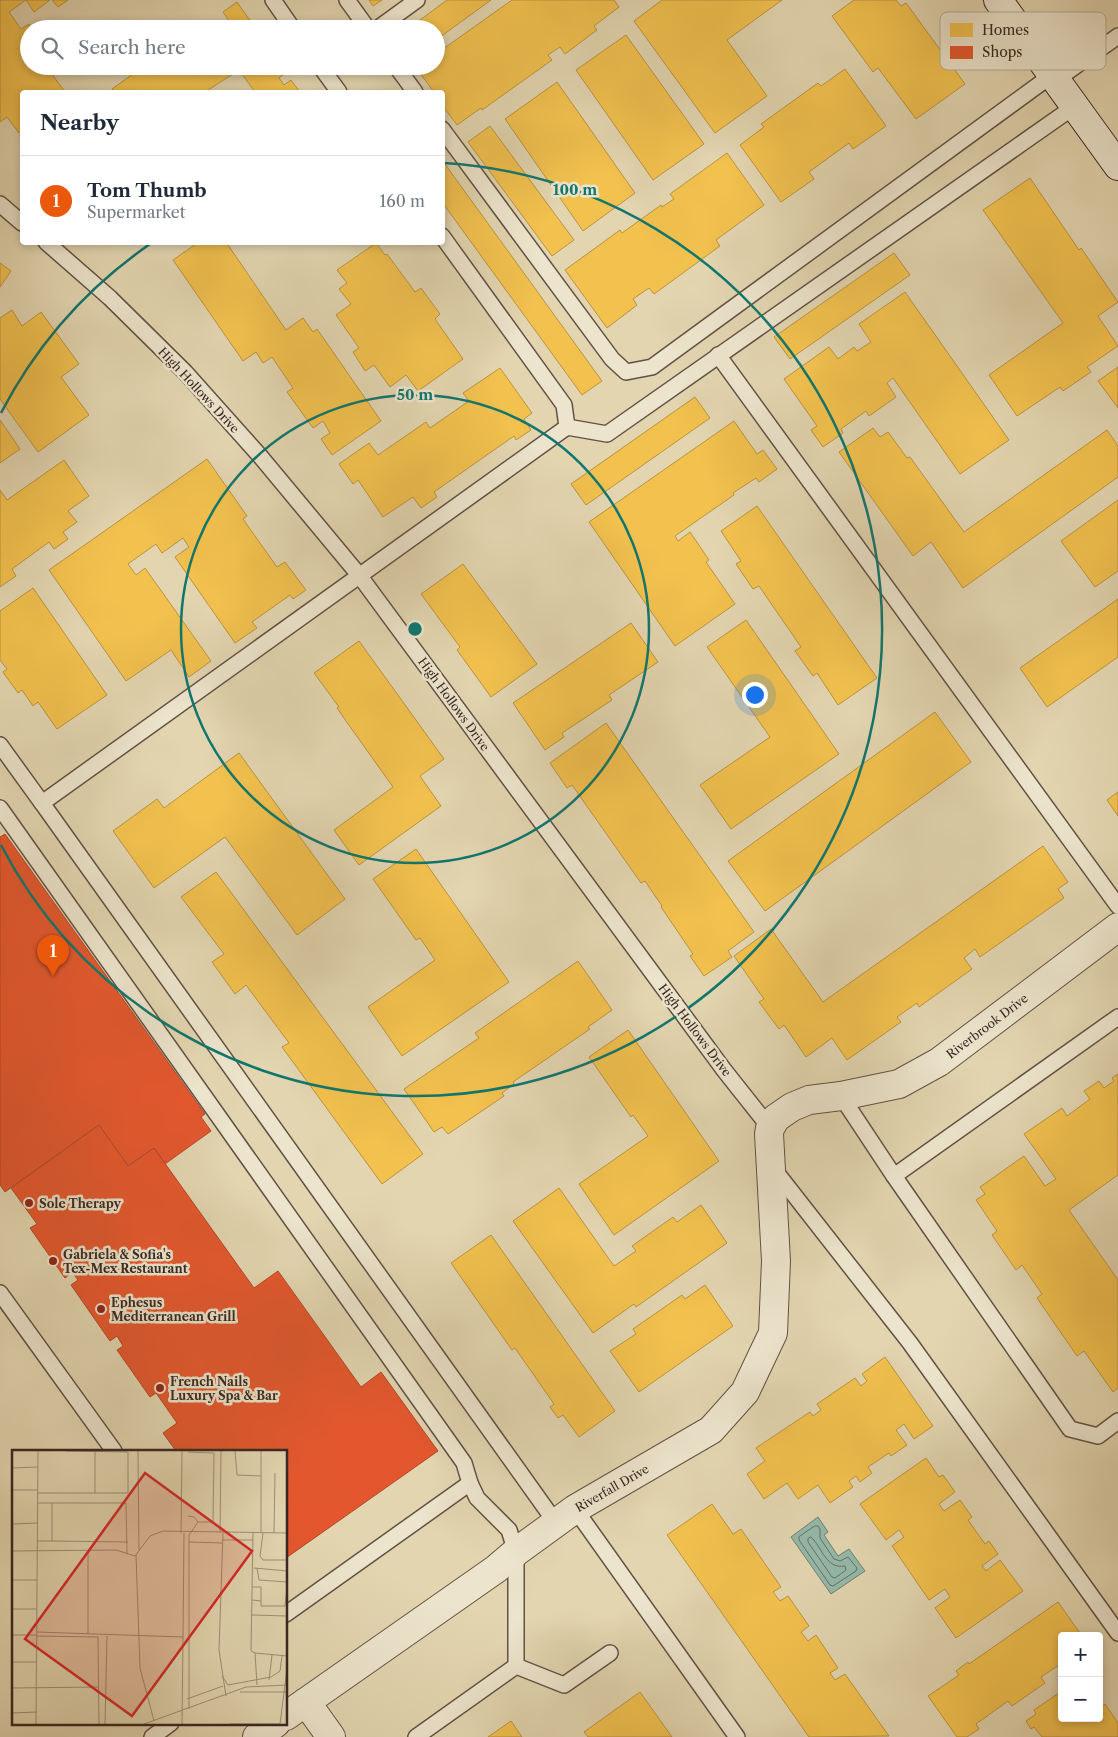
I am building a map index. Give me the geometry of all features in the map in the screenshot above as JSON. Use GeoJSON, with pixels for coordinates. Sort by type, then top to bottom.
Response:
{"type":"FeatureCollection","features":[{"type":"Feature","properties":{"kind":"street"},"geometry":{"type":"LineString","coordinates":[[998,0],[1007,12]]}},
{"type":"Feature","properties":{"kind":"street"},"geometry":{"type":"LineString","coordinates":[[1048,70],[1118,166]]}},
{"type":"Feature","properties":{"kind":"street","name":"Riverbrook Drive"},"geometry":{"type":"LineString","coordinates":[[841,1096],[899,1084],[939,1062],[1118,926]]}},
{"type":"Feature","properties":{"kind":"street"},"geometry":{"type":"LineString","coordinates":[[771,1165],[770,1128],[776,1118],[792,1107],[809,1100],[841,1096]]}},
{"type":"Feature","properties":{"kind":"street","name":"Riverfall Drive"},"geometry":{"type":"LineString","coordinates":[[289,1714],[496,1569],[565,1516],[712,1430],[746,1392],[773,1333],[776,1261],[771,1165]]}},
{"type":"Feature","properties":{"kind":"street"},"geometry":{"type":"LineString","coordinates":[[289,1714],[331,1737]]}},
{"type":"Feature","properties":{"kind":"street","name":"Riverfall Drive"},"geometry":{"type":"LineString","coordinates":[[257,1737],[275,1724]]}},
{"type":"Feature","properties":{"kind":"lane"},"geometry":{"type":"LineString","coordinates":[[273,0],[287,20]]}},
{"type":"Feature","properties":{"kind":"lane"},"geometry":{"type":"LineString","coordinates":[[347,0],[361,20]]}},
{"type":"Feature","properties":{"kind":"lane"},"geometry":{"type":"LineString","coordinates":[[389,20],[417,0]]}},
{"type":"Feature","properties":{"kind":"lane"},"geometry":{"type":"LineString","coordinates":[[1106,44],[1118,36]]}},
{"type":"Feature","properties":{"kind":"lane"},"geometry":{"type":"LineString","coordinates":[[445,133],[612,359],[626,372],[652,368],[996,116],[1066,70]]}},
{"type":"Feature","properties":{"kind":"lane"},"geometry":{"type":"LineString","coordinates":[[327,75],[338,90]]}},
{"type":"Feature","properties":{"kind":"lane"},"geometry":{"type":"LineString","coordinates":[[403,75],[414,90]]}},
{"type":"Feature","properties":{"kind":"lane"},"geometry":{"type":"LineString","coordinates":[[42,803],[567,427],[607,434],[1074,106]]}},
{"type":"Feature","properties":{"kind":"lane"},"geometry":{"type":"LineString","coordinates":[[0,204],[20,221]]}},
{"type":"Feature","properties":{"kind":"lane"},"geometry":{"type":"LineString","coordinates":[[445,240],[564,405],[567,427]]}},
{"type":"Feature","properties":{"kind":"lane","name":"High Hollows Drive"},"geometry":{"type":"LineString","coordinates":[[49,245],[110,298],[185,372],[260,456],[359,575],[724,1070],[770,1128]]}},
{"type":"Feature","properties":{"kind":"lane"},"geometry":{"type":"LineString","coordinates":[[718,356],[1118,906]]}},
{"type":"Feature","properties":{"kind":"lane"},"geometry":{"type":"LineString","coordinates":[[0,745],[565,1516],[737,1737]]}},
{"type":"Feature","properties":{"kind":"lane"},"geometry":{"type":"LineString","coordinates":[[0,808],[464,1463],[477,1498],[509,1530],[516,1552],[516,1666]]}},
{"type":"Feature","properties":{"kind":"lane"},"geometry":{"type":"LineString","coordinates":[[894,1176],[1118,1018]]}},
{"type":"Feature","properties":{"kind":"lane"},"geometry":{"type":"LineString","coordinates":[[841,1096],[894,1176],[1070,1429],[1098,1436],[1118,1421]]}},
{"type":"Feature","properties":{"kind":"lane"},"geometry":{"type":"LineString","coordinates":[[771,1165],[910,1343],[1118,1634]]}},
{"type":"Feature","properties":{"kind":"lane"},"geometry":{"type":"LineString","coordinates":[[0,1292],[113,1450]]}},
{"type":"Feature","properties":{"kind":"lane"},"geometry":{"type":"LineString","coordinates":[[288,1613],[470,1483]]}},
{"type":"Feature","properties":{"kind":"lane"},"geometry":{"type":"LineString","coordinates":[[516,1666],[564,1685],[610,1653]]}},
{"type":"Feature","properties":{"kind":"lane"},"geometry":{"type":"LineString","coordinates":[[416,1737],[516,1666]]}},
{"type":"Feature","properties":{"kind":"lane"},"geometry":{"type":"LineString","coordinates":[[152,1737],[170,1724]]}},
{"type":"Feature","properties":{"kind":"water"},"geometry":{"type":"Polygon","coordinates":[[[818,1517],[828,1532],[824,1535],[838,1556],[849,1549],[865,1571],[831,1594],[791,1537],[818,1517]]]}},
{"type":"Feature","properties":{"kind":"building: Homes"},"geometry":{"type":"Polygon","coordinates":[[[0,0],[26,0],[9,12],[20,28],[20,75],[53,75],[64,90],[20,90],[20,132],[7,117],[0,122],[0,0]]]}},
{"type":"Feature","properties":{"kind":"building: Homes"},"geometry":{"type":"Polygon","coordinates":[[[26,0],[50,0],[34,12],[26,0]]]}},
{"type":"Feature","properties":{"kind":"building: Homes"},"geometry":{"type":"Polygon","coordinates":[[[52,0],[68,0],[58,7],[52,0]]]}},
{"type":"Feature","properties":{"kind":"building: Homes"},"geometry":{"type":"Polygon","coordinates":[[[369,0],[382,0],[373,6],[369,0]]]}},
{"type":"Feature","properties":{"kind":"building: Homes"},"geometry":{"type":"Polygon","coordinates":[[[447,0],[491,0],[445,33],[445,20],[420,20],[447,0]]]}},
{"type":"Feature","properties":{"kind":"building: Homes"},"geometry":{"type":"Polygon","coordinates":[[[512,0],[614,0],[619,7],[594,26],[597,30],[565,54],[560,47],[548,55],[552,60],[482,110],[481,108],[457,125],[445,109],[445,90],[432,90],[421,75],[445,75],[445,48],[512,0]]]}},
{"type":"Feature","properties":{"kind":"building: Homes"},"geometry":{"type":"Polygon","coordinates":[[[662,0],[782,0],[727,40],[767,96],[715,133],[634,21],[662,0]]]}},
{"type":"Feature","properties":{"kind":"building: Homes"},"geometry":{"type":"Polygon","coordinates":[[[854,0],[896,0],[901,6],[906,3],[940,50],[940,70],[955,70],[965,84],[916,119],[878,68],[873,72],[832,16],[854,0]]]}},
{"type":"Feature","properties":{"kind":"building: Homes"},"geometry":{"type":"Polygon","coordinates":[[[237,2],[250,20],[229,20],[223,12],[237,2]]]}},
{"type":"Feature","properties":{"kind":"building: Homes"},"geometry":{"type":"Polygon","coordinates":[[[626,35],[704,144],[653,180],[576,70],[626,35]]]}},
{"type":"Feature","properties":{"kind":"building: Homes"},"geometry":{"type":"Polygon","coordinates":[[[845,69],[886,126],[853,149],[849,143],[809,172],[814,179],[781,202],[740,145],[764,127],[761,124],[818,83],[821,86],[845,69]]]}},
{"type":"Feature","properties":{"kind":"building: Homes"},"geometry":{"type":"Polygon","coordinates":[[[131,75],[231,75],[208,90],[112,89],[131,75]]]}},
{"type":"Feature","properties":{"kind":"building: Homes"},"geometry":{"type":"Polygon","coordinates":[[[243,75],[283,75],[279,78],[284,85],[291,80],[298,90],[254,90],[243,75]]]}},
{"type":"Feature","properties":{"kind":"building: Homes"},"geometry":{"type":"Polygon","coordinates":[[[557,82],[635,193],[583,231],[505,119],[557,82]]]}},
{"type":"Feature","properties":{"kind":"building: Homes"},"geometry":{"type":"Polygon","coordinates":[[[490,126],[574,240],[552,256],[468,142],[490,126]]]}},
{"type":"Feature","properties":{"kind":"building: Homes"},"geometry":{"type":"Polygon","coordinates":[[[727,153],[764,205],[716,240],[720,246],[654,294],[649,288],[633,299],[637,305],[607,328],[565,270],[620,230],[622,233],[661,205],[662,207],[674,199],[670,194],[727,153]]]}},
{"type":"Feature","properties":{"kind":"building: Homes"},"geometry":{"type":"Polygon","coordinates":[[[445,164],[602,381],[582,395],[445,206],[445,164]]]}},
{"type":"Feature","properties":{"kind":"building: Homes"},"geometry":{"type":"Polygon","coordinates":[[[1030,178],[1079,250],[1081,248],[1118,302],[1098,316],[1118,346],[1087,367],[1091,372],[1063,391],[1060,387],[1017,416],[989,375],[1063,323],[983,210],[1030,178]]]}},
{"type":"Feature","properties":{"kind":"building: Homes"},"geometry":{"type":"Polygon","coordinates":[[[195,245],[228,245],[286,330],[303,318],[313,332],[317,329],[381,421],[332,455],[321,439],[330,433],[323,421],[313,428],[287,392],[293,388],[272,357],[263,363],[256,352],[243,361],[173,260],[195,245]]]}},
{"type":"Feature","properties":{"kind":"building: Homes"},"geometry":{"type":"Polygon","coordinates":[[[373,245],[378,245],[385,255],[387,254],[415,292],[421,288],[440,314],[435,319],[463,359],[418,391],[406,375],[390,387],[374,365],[365,371],[353,352],[359,348],[336,315],[351,304],[339,289],[347,283],[337,270],[373,245]]]}},
{"type":"Feature","properties":{"kind":"building: Homes"},"geometry":{"type":"Polygon","coordinates":[[[894,253],[910,275],[790,359],[774,337],[894,253]]]}},
{"type":"Feature","properties":{"kind":"building: Homes"},"geometry":{"type":"Polygon","coordinates":[[[0,263],[11,271],[0,287],[0,263]]]}},
{"type":"Feature","properties":{"kind":"building: Homes"},"geometry":{"type":"Polygon","coordinates":[[[905,292],[1009,440],[960,474],[893,378],[887,383],[896,397],[869,416],[866,411],[841,429],[843,433],[823,447],[811,430],[817,426],[784,379],[829,347],[838,359],[854,347],[857,351],[871,342],[859,324],[905,292]]]}},
{"type":"Feature","properties":{"kind":"building: Homes"},"geometry":{"type":"Polygon","coordinates":[[[12,310],[22,326],[41,312],[79,364],[61,377],[89,415],[38,452],[0,399],[0,318],[12,310]]]}},
{"type":"Feature","properties":{"kind":"building: Homes"},"geometry":{"type":"Polygon","coordinates":[[[1118,367],[1118,408],[1098,381],[1118,367]]]}},
{"type":"Feature","properties":{"kind":"building: Homes"},"geometry":{"type":"Polygon","coordinates":[[[500,368],[532,413],[524,419],[531,430],[516,440],[514,436],[434,492],[437,497],[421,508],[413,497],[383,517],[358,480],[353,484],[339,464],[369,443],[378,455],[426,422],[430,428],[469,401],[463,393],[500,368]]]}},
{"type":"Feature","properties":{"kind":"building: Homes"},"geometry":{"type":"Polygon","coordinates":[[[695,397],[710,418],[586,505],[571,484],[695,397]]]}},
{"type":"Feature","properties":{"kind":"building: Homes"},"geometry":{"type":"Polygon","coordinates":[[[0,420],[20,449],[0,463],[0,420]]]}},
{"type":"Feature","properties":{"kind":"building: Homes"},"geometry":{"type":"Polygon","coordinates":[[[734,421],[757,454],[763,450],[777,469],[759,482],[756,478],[733,493],[734,495],[675,536],[678,541],[690,532],[709,560],[706,562],[735,604],[675,646],[589,522],[734,421]]]}},
{"type":"Feature","properties":{"kind":"building: Homes"},"geometry":{"type":"Polygon","coordinates":[[[873,428],[880,437],[888,432],[907,458],[910,457],[964,532],[1107,430],[1118,446],[1118,477],[963,588],[931,542],[913,556],[839,452],[873,428]]]}},
{"type":"Feature","properties":{"kind":"building: Homes"},"geometry":{"type":"Polygon","coordinates":[[[207,459],[247,516],[243,519],[277,567],[285,562],[306,590],[293,599],[290,595],[252,622],[257,628],[235,643],[175,557],[189,547],[183,538],[162,553],[156,544],[128,564],[136,575],[145,568],[211,661],[189,677],[171,650],[126,681],[49,570],[207,459]]]}},
{"type":"Feature","properties":{"kind":"building: Homes"},"geometry":{"type":"Polygon","coordinates":[[[64,460],[89,496],[68,511],[77,522],[63,532],[68,539],[54,549],[49,542],[12,569],[16,576],[0,587],[0,490],[7,500],[64,460]]]}},
{"type":"Feature","properties":{"kind":"building: Homes"},"geometry":{"type":"Polygon","coordinates":[[[1118,500],[1118,571],[1095,587],[1061,541],[1118,500]]]}},
{"type":"Feature","properties":{"kind":"building: Homes"},"geometry":{"type":"Polygon","coordinates":[[[757,506],[877,678],[838,705],[817,673],[813,676],[795,651],[801,647],[759,586],[753,589],[736,564],[741,561],[721,531],[757,506]]]}},
{"type":"Feature","properties":{"kind":"building: Homes"},"geometry":{"type":"Polygon","coordinates":[[[463,564],[537,664],[491,697],[457,650],[460,647],[421,594],[463,564]]]}},
{"type":"Feature","properties":{"kind":"building: Homes"},"geometry":{"type":"Polygon","coordinates":[[[33,588],[107,695],[57,729],[38,702],[33,706],[22,690],[18,693],[3,672],[7,669],[0,660],[0,611],[33,588]]]}},
{"type":"Feature","properties":{"kind":"building: Homes"},"geometry":{"type":"Polygon","coordinates":[[[1118,599],[1118,657],[1047,707],[1020,668],[1118,599]]]}},
{"type":"Feature","properties":{"kind":"building: Homes"},"geometry":{"type":"Polygon","coordinates":[[[746,620],[839,754],[731,829],[700,785],[770,737],[707,647],[746,620]]]}},
{"type":"Feature","properties":{"kind":"building: Homes"},"geometry":{"type":"Polygon","coordinates":[[[631,623],[658,662],[609,695],[612,700],[562,733],[564,737],[545,750],[513,703],[631,623]]]}},
{"type":"Feature","properties":{"kind":"building: Homes"},"geometry":{"type":"Polygon","coordinates":[[[359,641],[444,759],[420,776],[441,806],[359,865],[334,830],[393,787],[314,673],[359,641]]]}},
{"type":"Feature","properties":{"kind":"building: Homes"},"geometry":{"type":"Polygon","coordinates":[[[935,712],[971,762],[765,911],[728,861],[935,712]]]}},
{"type":"Feature","properties":{"kind":"building: Homes"},"geometry":{"type":"Polygon","coordinates":[[[606,723],[754,932],[728,951],[732,957],[704,976],[690,956],[693,954],[645,881],[641,883],[572,785],[567,788],[550,763],[606,723]]]}},
{"type":"Feature","properties":{"kind":"building: Homes"},"geometry":{"type":"Polygon","coordinates":[[[239,753],[345,899],[297,935],[225,837],[154,888],[113,831],[157,799],[164,808],[239,753]]]}},
{"type":"Feature","properties":{"kind":"building: Homes"},"geometry":{"type":"Polygon","coordinates":[[[1118,792],[1118,816],[1107,800],[1118,792]]]}},
{"type":"Feature","properties":{"kind":"building: Homes"},"geometry":{"type":"Polygon","coordinates":[[[1043,846],[1068,882],[1058,889],[1064,898],[980,957],[975,949],[964,958],[972,969],[919,1007],[917,1003],[897,1017],[901,1022],[847,1060],[832,1038],[806,1057],[784,1025],[779,1029],[759,1002],[764,999],[734,956],[771,929],[823,1002],[1043,846]]]}},
{"type":"Feature","properties":{"kind":"building: Homes"},"geometry":{"type":"Polygon","coordinates":[[[416,849],[509,982],[402,1056],[368,1007],[435,960],[420,938],[416,940],[373,879],[416,849]]]}},
{"type":"Feature","properties":{"kind":"building: Homes"},"geometry":{"type":"Polygon","coordinates":[[[216,872],[423,1154],[382,1184],[282,1047],[289,1043],[246,985],[235,994],[212,962],[224,954],[181,897],[216,872]]]}},
{"type":"Feature","properties":{"kind":"building: Homes"},"geometry":{"type":"Polygon","coordinates":[[[578,961],[612,1010],[588,1027],[590,1029],[513,1082],[514,1084],[502,1093],[504,1096],[448,1134],[442,1127],[434,1132],[404,1089],[479,1038],[475,1033],[578,961]]]}},
{"type":"Feature","properties":{"kind":"building: Homes"},"geometry":{"type":"Polygon","coordinates":[[[628,1030],[719,1161],[614,1235],[579,1184],[648,1136],[633,1115],[631,1117],[589,1057],[628,1030]]]}},
{"type":"Feature","properties":{"kind":"building: Homes"},"geometry":{"type":"Polygon","coordinates":[[[1118,1074],[1118,1175],[1069,1210],[1118,1280],[1118,1388],[1113,1392],[1084,1351],[1077,1356],[1037,1298],[1042,1294],[1022,1265],[1016,1270],[992,1235],[997,1231],[976,1200],[985,1194],[980,1187],[1024,1156],[1045,1186],[1056,1179],[1024,1134],[1062,1108],[1067,1116],[1090,1099],[1084,1091],[1099,1081],[1104,1088],[1114,1081],[1112,1078],[1118,1074]]]}},
{"type":"Feature","properties":{"kind":"building: Homes"},"geometry":{"type":"Polygon","coordinates":[[[559,1188],[614,1266],[636,1251],[632,1246],[673,1217],[677,1222],[701,1205],[727,1243],[636,1307],[634,1304],[593,1333],[513,1221],[559,1188]]]}},
{"type":"Feature","properties":{"kind":"building: Homes"},"geometry":{"type":"Polygon","coordinates":[[[491,1235],[615,1411],[579,1437],[563,1415],[558,1418],[550,1407],[554,1404],[515,1348],[512,1350],[451,1263],[491,1235]]]}},
{"type":"Feature","properties":{"kind":"building: Homes"},"geometry":{"type":"Polygon","coordinates":[[[705,1285],[733,1326],[639,1392],[610,1351],[636,1334],[633,1329],[682,1295],[685,1299],[705,1285]]]}},
{"type":"Feature","properties":{"kind":"building: Homes"},"geometry":{"type":"Polygon","coordinates":[[[885,1357],[933,1426],[914,1439],[904,1424],[896,1430],[907,1445],[891,1456],[889,1453],[868,1467],[872,1473],[860,1482],[856,1476],[849,1481],[853,1487],[830,1503],[818,1485],[798,1499],[787,1483],[764,1499],[747,1474],[765,1461],[756,1448],[810,1412],[813,1416],[821,1410],[817,1404],[855,1378],[861,1386],[867,1381],[862,1374],[885,1357]]]}},
{"type":"Feature","properties":{"kind":"building: Homes"},"geometry":{"type":"Polygon","coordinates":[[[926,1458],[939,1477],[943,1475],[955,1492],[939,1504],[944,1511],[960,1500],[972,1517],[968,1520],[985,1544],[989,1541],[998,1554],[982,1566],[986,1571],[1000,1560],[1023,1591],[956,1638],[935,1608],[950,1597],[945,1589],[929,1600],[892,1546],[904,1537],[899,1530],[886,1540],[860,1504],[926,1458]]]}},
{"type":"Feature","properties":{"kind":"building: Homes"},"geometry":{"type":"Polygon","coordinates":[[[712,1504],[733,1534],[741,1529],[781,1587],[773,1592],[780,1601],[788,1596],[809,1626],[801,1632],[808,1641],[816,1635],[838,1668],[830,1673],[835,1680],[845,1674],[889,1736],[809,1737],[667,1535],[712,1504]]]}},
{"type":"Feature","properties":{"kind":"building: Homes"},"geometry":{"type":"Polygon","coordinates":[[[1058,1602],[1079,1632],[1058,1632],[1058,1666],[1041,1677],[1045,1683],[1012,1706],[1008,1701],[976,1724],[979,1729],[967,1737],[957,1737],[928,1696],[959,1675],[956,1671],[968,1662],[969,1664],[1058,1602]]]}},
{"type":"Feature","properties":{"kind":"building: Homes"},"geometry":{"type":"Polygon","coordinates":[[[640,1692],[672,1737],[588,1737],[584,1732],[640,1692]]]}},
{"type":"Feature","properties":{"kind":"building: Homes"},"geometry":{"type":"Polygon","coordinates":[[[1058,1694],[1058,1722],[1103,1722],[1103,1706],[1105,1704],[1118,1723],[1118,1737],[1042,1737],[1034,1727],[1031,1729],[1026,1721],[1036,1714],[1034,1710],[1058,1694]]]}},
{"type":"Feature","properties":{"kind":"building: Homes"},"geometry":{"type":"Polygon","coordinates":[[[511,1721],[522,1737],[488,1737],[511,1721]]]}},
{"type":"Feature","properties":{"kind":"building: Shops"},"geometry":{"type":"Polygon","coordinates":[[[5,834],[205,1114],[201,1117],[211,1131],[165,1164],[154,1148],[128,1166],[99,1125],[5,1192],[0,1185],[0,837],[5,834]]]}},
{"type":"Feature","properties":{"kind":"building: Shops"},"geometry":{"type":"Polygon","coordinates":[[[99,1125],[128,1166],[154,1148],[254,1288],[278,1271],[361,1387],[381,1372],[438,1451],[288,1557],[288,1450],[175,1450],[163,1433],[177,1423],[156,1393],[150,1397],[117,1350],[123,1346],[117,1336],[110,1341],[71,1285],[78,1280],[72,1272],[65,1278],[30,1228],[37,1224],[11,1188],[99,1125]]]}},
{"type":"Feature","properties":{"kind":"place","name":"Tom Thumb"},"geometry":{"type":"Point","coordinates":[53,976]}},
{"type":"Feature","properties":{"kind":"place","name":"Sole Therapy"},"geometry":{"type":"Point","coordinates":[29,1203]}},
{"type":"Feature","properties":{"kind":"place","name":"Gabriela & Sofia's Tex-Mex Restaurant"},"geometry":{"type":"Point","coordinates":[53,1261]}},
{"type":"Feature","properties":{"kind":"place","name":"Ephesus Mediterranean Grill"},"geometry":{"type":"Point","coordinates":[101,1309]}},
{"type":"Feature","properties":{"kind":"place","name":"French Nails Luxury Spa & Bar"},"geometry":{"type":"Point","coordinates":[160,1388]}}]}
